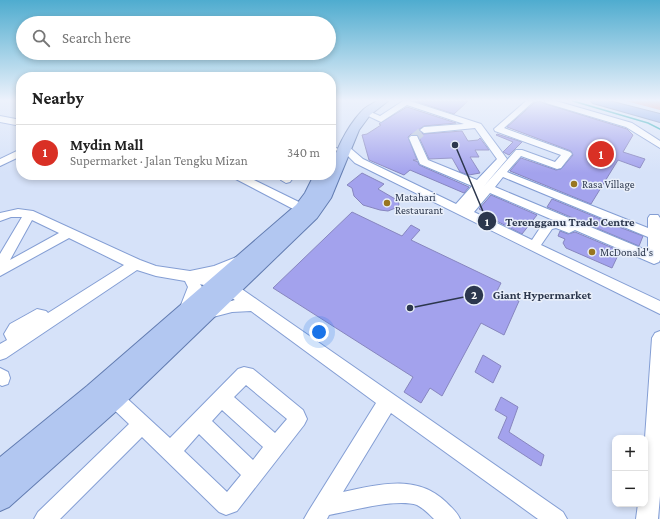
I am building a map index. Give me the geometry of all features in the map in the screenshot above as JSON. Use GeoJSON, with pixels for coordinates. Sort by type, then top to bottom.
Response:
{"type":"FeatureCollection","features":[{"type":"Feature","properties":{"kind":"main road"},"geometry":{"type":"LineString","coordinates":[[336,149],[356,125]]}},
{"type":"Feature","properties":{"kind":"main road"},"geometry":{"type":"LineString","coordinates":[[249,264],[312,195],[319,180]]}},
{"type":"Feature","properties":{"kind":"main road"},"geometry":{"type":"LineString","coordinates":[[0,473],[194,314],[249,264],[320,204],[327,180]]}},
{"type":"Feature","properties":{"kind":"main road"},"geometry":{"type":"LineString","coordinates":[[0,498],[114,398],[194,314]]}},
{"type":"Feature","properties":{"kind":"street"},"geometry":{"type":"LineString","coordinates":[[371,128],[374,125]]}},
{"type":"Feature","properties":{"kind":"street"},"geometry":{"type":"LineString","coordinates":[[484,186],[501,173],[519,152],[557,166],[567,154],[498,129],[502,125]]}},
{"type":"Feature","properties":{"kind":"street"},"geometry":{"type":"LineString","coordinates":[[629,125],[660,145]]}},
{"type":"Feature","properties":{"kind":"street"},"geometry":{"type":"LineString","coordinates":[[424,130],[478,126],[502,160],[484,186],[462,211]]}},
{"type":"Feature","properties":{"kind":"street"},"geometry":{"type":"LineString","coordinates":[[414,138],[424,162],[484,186],[654,259],[657,236],[654,218]]}},
{"type":"Feature","properties":{"kind":"street"},"geometry":{"type":"LineString","coordinates":[[336,150],[359,160],[534,246],[609,277],[660,308]]}},
{"type":"Feature","properties":{"kind":"street"},"geometry":{"type":"LineString","coordinates":[[0,163],[16,155]]}},
{"type":"Feature","properties":{"kind":"street"},"geometry":{"type":"LineString","coordinates":[[501,173],[657,236]]}},
{"type":"Feature","properties":{"kind":"street"},"geometry":{"type":"LineString","coordinates":[[249,180],[301,208]]}},
{"type":"Feature","properties":{"kind":"street"},"geometry":{"type":"LineString","coordinates":[[0,217],[23,212],[135,264],[156,271],[189,276],[225,286],[556,519]]}},
{"type":"Feature","properties":{"kind":"street"},"geometry":{"type":"LineString","coordinates":[[0,265],[29,214]]}},
{"type":"Feature","properties":{"kind":"street"},"geometry":{"type":"LineString","coordinates":[[534,246],[548,225],[558,224],[660,269]]}},
{"type":"Feature","properties":{"kind":"street"},"geometry":{"type":"LineString","coordinates":[[0,271],[69,233]]}},
{"type":"Feature","properties":{"kind":"street"},"geometry":{"type":"LineString","coordinates":[[0,354],[17,342],[12,334],[15,329],[37,315],[41,315],[47,322],[135,264]]}},
{"type":"Feature","properties":{"kind":"street"},"geometry":{"type":"LineString","coordinates":[[189,276],[249,264],[247,285],[254,305]]}},
{"type":"Feature","properties":{"kind":"street"},"geometry":{"type":"LineString","coordinates":[[189,276],[195,287],[194,314],[232,306],[254,305]]}},
{"type":"Feature","properties":{"kind":"street"},"geometry":{"type":"LineString","coordinates":[[647,519],[652,477],[660,338]]}},
{"type":"Feature","properties":{"kind":"street"},"geometry":{"type":"LineString","coordinates":[[114,398],[226,505],[230,504],[298,419],[297,416],[247,375],[244,375],[170,451]]}},
{"type":"Feature","properties":{"kind":"street"},"geometry":{"type":"LineString","coordinates":[[222,398],[276,446]]}},
{"type":"Feature","properties":{"kind":"street"},"geometry":{"type":"LineString","coordinates":[[319,512],[388,401]]}},
{"type":"Feature","properties":{"kind":"street"},"geometry":{"type":"LineString","coordinates":[[199,421],[254,474]]}},
{"type":"Feature","properties":{"kind":"street"},"geometry":{"type":"LineString","coordinates":[[45,519],[142,424]]}},
{"type":"Feature","properties":{"kind":"street"},"geometry":{"type":"LineString","coordinates":[[319,512],[397,493],[411,493],[424,497],[449,519]]}},
{"type":"Feature","properties":{"kind":"building"},"geometry":{"type":"Polygon","coordinates":[[[381,125],[432,125],[424,126],[418,130],[423,134],[462,131],[468,141],[478,140],[480,138],[489,150],[475,150],[479,157],[470,157],[480,173],[469,175],[460,172],[452,158],[429,159],[418,135],[411,134],[408,137],[417,160],[413,160],[418,162],[419,165],[469,187],[464,193],[410,170],[404,175],[369,160],[362,135],[367,134],[381,125]]]}},
{"type":"Feature","properties":{"kind":"building"},"geometry":{"type":"Polygon","coordinates":[[[509,125],[615,125],[627,129],[633,135],[623,152],[645,159],[640,168],[618,160],[591,204],[510,171],[521,158],[556,170],[561,169],[573,155],[571,151],[507,127],[509,125]]]}},
{"type":"Feature","properties":{"kind":"building"},"geometry":{"type":"Polygon","coordinates":[[[497,134],[522,142],[509,155],[503,152],[513,142],[496,135],[497,134]]]}},
{"type":"Feature","properties":{"kind":"building"},"geometry":{"type":"Polygon","coordinates":[[[362,173],[384,184],[378,189],[397,200],[399,204],[398,207],[388,211],[363,205],[354,196],[352,188],[347,185],[362,173]]]}},
{"type":"Feature","properties":{"kind":"building"},"geometry":{"type":"Polygon","coordinates":[[[491,195],[537,215],[522,234],[485,215],[487,213],[479,209],[491,195]]]}},
{"type":"Feature","properties":{"kind":"building"},"geometry":{"type":"Polygon","coordinates":[[[552,199],[603,220],[609,225],[643,236],[639,246],[547,207],[552,199]]]}},
{"type":"Feature","properties":{"kind":"building"},"geometry":{"type":"Polygon","coordinates":[[[352,212],[402,236],[411,225],[420,230],[411,240],[501,283],[497,291],[519,301],[504,335],[481,323],[442,396],[430,388],[421,403],[404,392],[413,377],[273,288],[352,212]]]}},
{"type":"Feature","properties":{"kind":"building","name":"McDonald's"},"geometry":{"type":"Polygon","coordinates":[[[560,231],[568,234],[575,232],[620,251],[612,268],[566,248],[563,243],[565,239],[558,236],[560,231]]]}},
{"type":"Feature","properties":{"kind":"building"},"geometry":{"type":"Polygon","coordinates":[[[483,355],[501,366],[493,383],[475,372],[483,355]]]}},
{"type":"Feature","properties":{"kind":"building"},"geometry":{"type":"Polygon","coordinates":[[[501,397],[518,407],[509,432],[544,455],[541,466],[498,438],[507,417],[495,410],[501,397]]]}},
{"type":"Feature","properties":{"kind":"waterway"},"geometry":{"type":"LineString","coordinates":[[652,125],[660,129]]}},
{"type":"Feature","properties":{"kind":"tunnel"},"geometry":{"type":"LineString","coordinates":[[414,138],[424,130]]}},
{"type":"Feature","properties":{"kind":"place","name":"Terengganu Trade Centre"},"geometry":{"type":"Point","coordinates":[455,145]}},
{"type":"Feature","properties":{"kind":"place","name":"Mydin Mall"},"geometry":{"type":"Point","coordinates":[601,154]}},
{"type":"Feature","properties":{"kind":"place","name":"Rasa Village"},"geometry":{"type":"Point","coordinates":[574,184]}},
{"type":"Feature","properties":{"kind":"place","name":"Matahari Restaurant"},"geometry":{"type":"Point","coordinates":[387,203]}},
{"type":"Feature","properties":{"kind":"place","name":"McDonald's"},"geometry":{"type":"Point","coordinates":[592,252]}},
{"type":"Feature","properties":{"kind":"place","name":"Giant Hypermarket"},"geometry":{"type":"Point","coordinates":[410,308]}}]}
